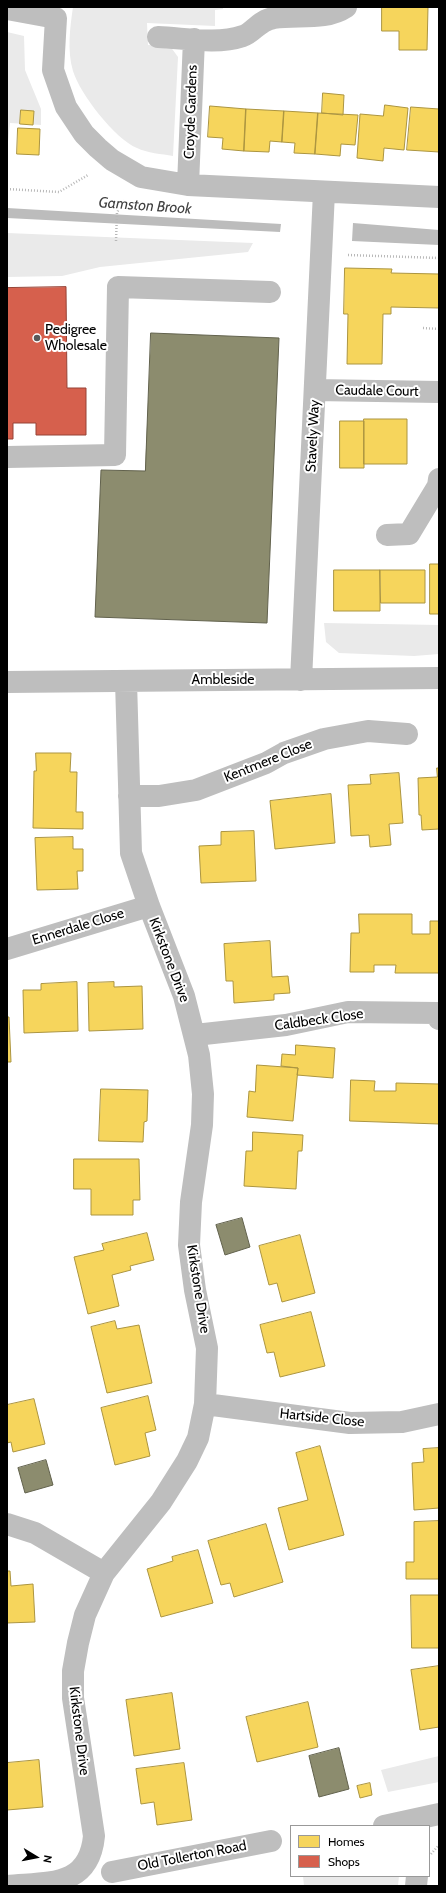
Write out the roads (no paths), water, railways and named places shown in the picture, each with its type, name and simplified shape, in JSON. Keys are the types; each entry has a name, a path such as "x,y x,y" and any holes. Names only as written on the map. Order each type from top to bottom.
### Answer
{"street":[{"path":"158,37 231,40 246,36 257,25 273,18 326,15 346,7"},
{"path":"7,9 56,12 53,70 66,107 84,134 112,160 141,176 188,185 439,197"},
{"name":"Croyde Gardens","path":"188,185 194,39"},
{"name":"Stavely Way","path":"301,680 324,192"},
{"path":"7,457 115,455 118,287 270,292"},
{"name":"Caudale Court","path":"315,390 439,392"},
{"path":"387,534 409,534 438,486 439,479"},
{"name":"Ambleside","path":"7,682 439,678"},
{"name":"Kirkstone Drive","path":"85,1866 93,1849 94,1836 73,1698 72,1671 85,1615 104,1573 161,1502 187,1461 198,1438 205,1404 208,1348 195,1290 189,1245 191,1202 202,1125 203,1094 195,1035 184,996 149,906 131,854 126,681"},
{"name":"Kentmere Close","path":"129,796 159,796 196,790 266,763 284,753 324,739 368,731 407,734"},
{"name":"Ennerdale Close","path":"7,948 149,906"},
{"name":"Caldbeck Close","path":"195,1035 286,1025 348,1012 437,1012 439,1019"},
{"name":"Hartside Close","path":"205,1404 350,1424 402,1422 439,1414"},
{"path":"7,1524 35,1533 104,1573"},
{"path":"390,1825 426,1819"},
{"name":"Old Tollerton Road","path":"118,1879 271,1841"},
{"path":"7,1886 62,1880 85,1866 118,1879"}],"place":[{"name":"Pedigree Wholesale","path":"37,338"}],"water label":[{"name":"Gamston Brook","path":"145,206"}]}
